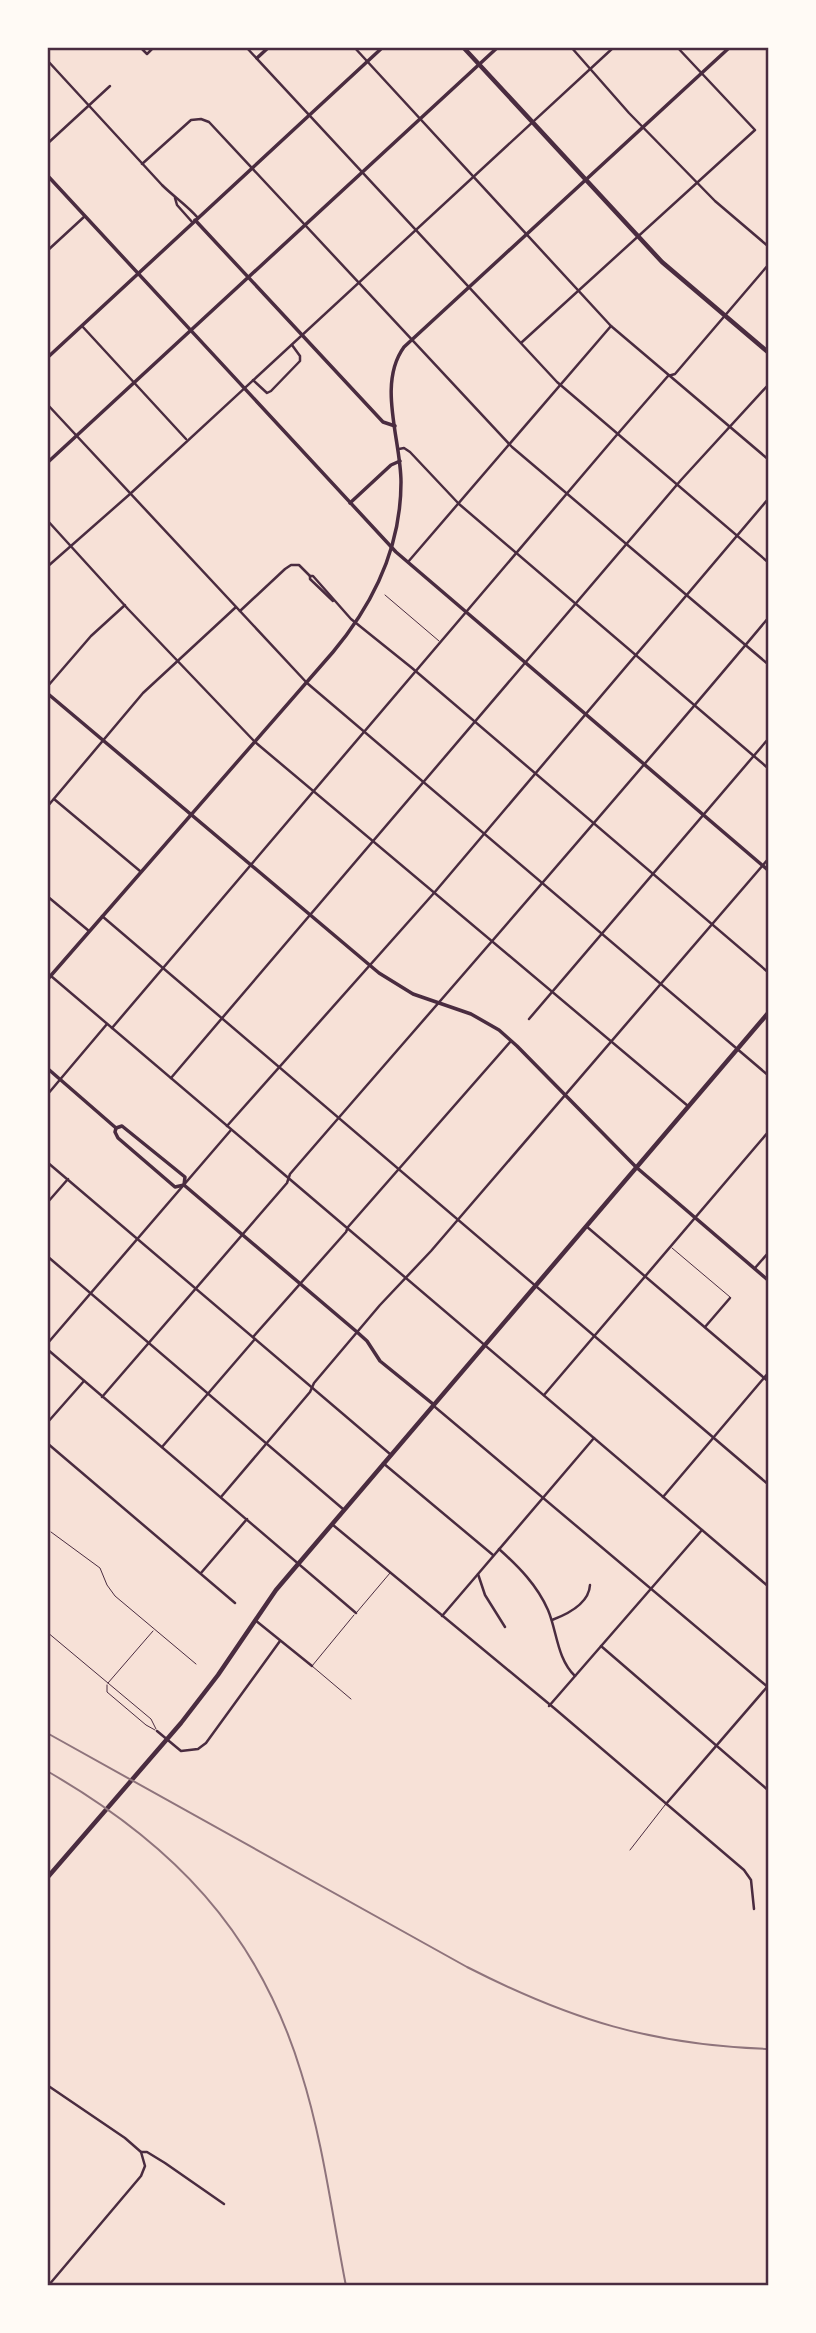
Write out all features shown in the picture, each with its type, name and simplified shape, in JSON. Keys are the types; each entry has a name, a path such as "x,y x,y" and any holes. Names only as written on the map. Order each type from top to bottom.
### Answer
{"main road":[{"path":"257,58 269,47"},
{"path":"47,358 383,47"},
{"path":"463,47 662,262 769,353"},
{"path":"47,463 498,47"},
{"path":"49,978 307,682 356,623 376,588 392,548 400,504 400,461 391,386 392,371 398,355 584,179 730,47"},
{"path":"47,175 407,563 769,871"},
{"path":"196,220 383,422 396,426"},
{"path":"350,503 391,465 400,461"},
{"path":"47,693 370,965 405,990 479,1018 511,1041 636,1167 769,1281"},
{"path":"47,1878 181,1723 255,1620 331,1524 769,1012"},
{"path":"47,1068 116,1128"},
{"path":"116,1128 122,1126 185,1177 184,1185"},
{"path":"116,1128 118,1138 175,1187 184,1185"},
{"path":"184,1185 357,1332 367,1341 380,1362 432,1404"}],"street":[{"path":"140,47 147,54 154,47"},
{"path":"246,47 560,385 769,563"},
{"path":"354,47 611,326 769,460"},
{"path":"571,47 629,113 697,183 769,247"},
{"path":"47,567 130,494 614,47"},
{"path":"522,342 755,130 677,47"},
{"path":"47,60 142,164 175,198 184,203 196,220"},
{"path":"47,144 110,86"},
{"path":"142,164 189,121 201,119 212,125 509,445 769,665"},
{"path":"175,198 177,205 196,220"},
{"path":"47,251 85,216"},
{"path":"112,1028 566,494 769,264"},
{"path":"82,326 187,440"},
{"path":"407,563 611,326"},
{"path":"253,380 267,393 271,391 300,362 300,356 292,345"},
{"path":"171,1078 677,484 769,384"},
{"path":"47,404 307,682 769,1076"},
{"path":"399,449 410,452 459,504 769,769"},
{"path":"227,1126 434,893 769,498"},
{"path":"47,520 255,742 688,1106"},
{"path":"240,611 291,565 299,565 330,600 356,623 769,973"},
{"path":"47,687 92,636 125,605"},
{"path":"47,807 143,693 236,607"},
{"path":"102,1396 287,1182 288,1177 338,1117 440,1003 769,617"},
{"path":"529,1019 769,738"},
{"path":"54,799 140,871"},
{"path":"221,1497 312,1388 314,1382 458,1220 769,858"},
{"path":"47,896 89,931"},
{"path":"102,916 769,1485"},
{"path":"49,978 348,1227 769,1587"},
{"path":"47,1095 107,1024"},
{"path":"162,1447 398,1168 511,1041"},
{"path":"47,1344 231,1130"},
{"path":"543,1395 769,1131"},
{"path":"47,1162 390,1454"},
{"path":"47,1203 68,1179"},
{"path":"586,1226 769,1382"},
{"path":"755,1268 769,1252"},
{"path":"47,1256 344,1509"},
{"path":"705,1328 730,1298"},
{"path":"47,1349 356,1613"},
{"path":"663,1497 769,1372"},
{"path":"47,1423 84,1381"},
{"path":"432,1404 768,1688 666,1804"},
{"path":"442,1616 594,1438"},
{"path":"47,1443 235,1603"},
{"path":"383,1463 493,1556"},
{"path":"200,1573 247,1520"},
{"path":"331,1524 749,1876 754,1909"},
{"path":"550,1706 702,1530"},
{"path":"499,1549 532,1583 552,1620 563,1660 575,1676"},
{"path":"478,1574 485,1595 505,1627"},
{"path":"552,1620 584,1600 590,1592 590,1585"},
{"path":"255,1620 312,1666"},
{"path":"157,1731 181,1751 198,1749 206,1743 280,1641"},
{"path":"601,1646 769,1791"},
{"path":"47,2085 125,2137 141,2152 145,2166 141,2176 48,2286"},
{"path":"141,2152 147,2152 165,2163 224,2204"}],"lane":[{"path":"385,595 441,642"},
{"path":"48,795 54,799"},
{"path":"670,1247 730,1298"},
{"path":"51,1532 100,1568 112,1592 196,1664"},
{"path":"351,1699 312,1666 390,1573"},
{"path":"155,1629 108,1683 107,1692 157,1731"},
{"path":"47,1632 151,1719 157,1731"},
{"path":"630,1850 666,1804"}],"railway":[{"path":"47,1733 505,1986 577,2015 649,2035 727,2047 769,2049"},
{"path":"47,1771 92,1799 171,1861 205,1896 235,1934 261,1976 283,2022 309,2098 346,2286"}]}
